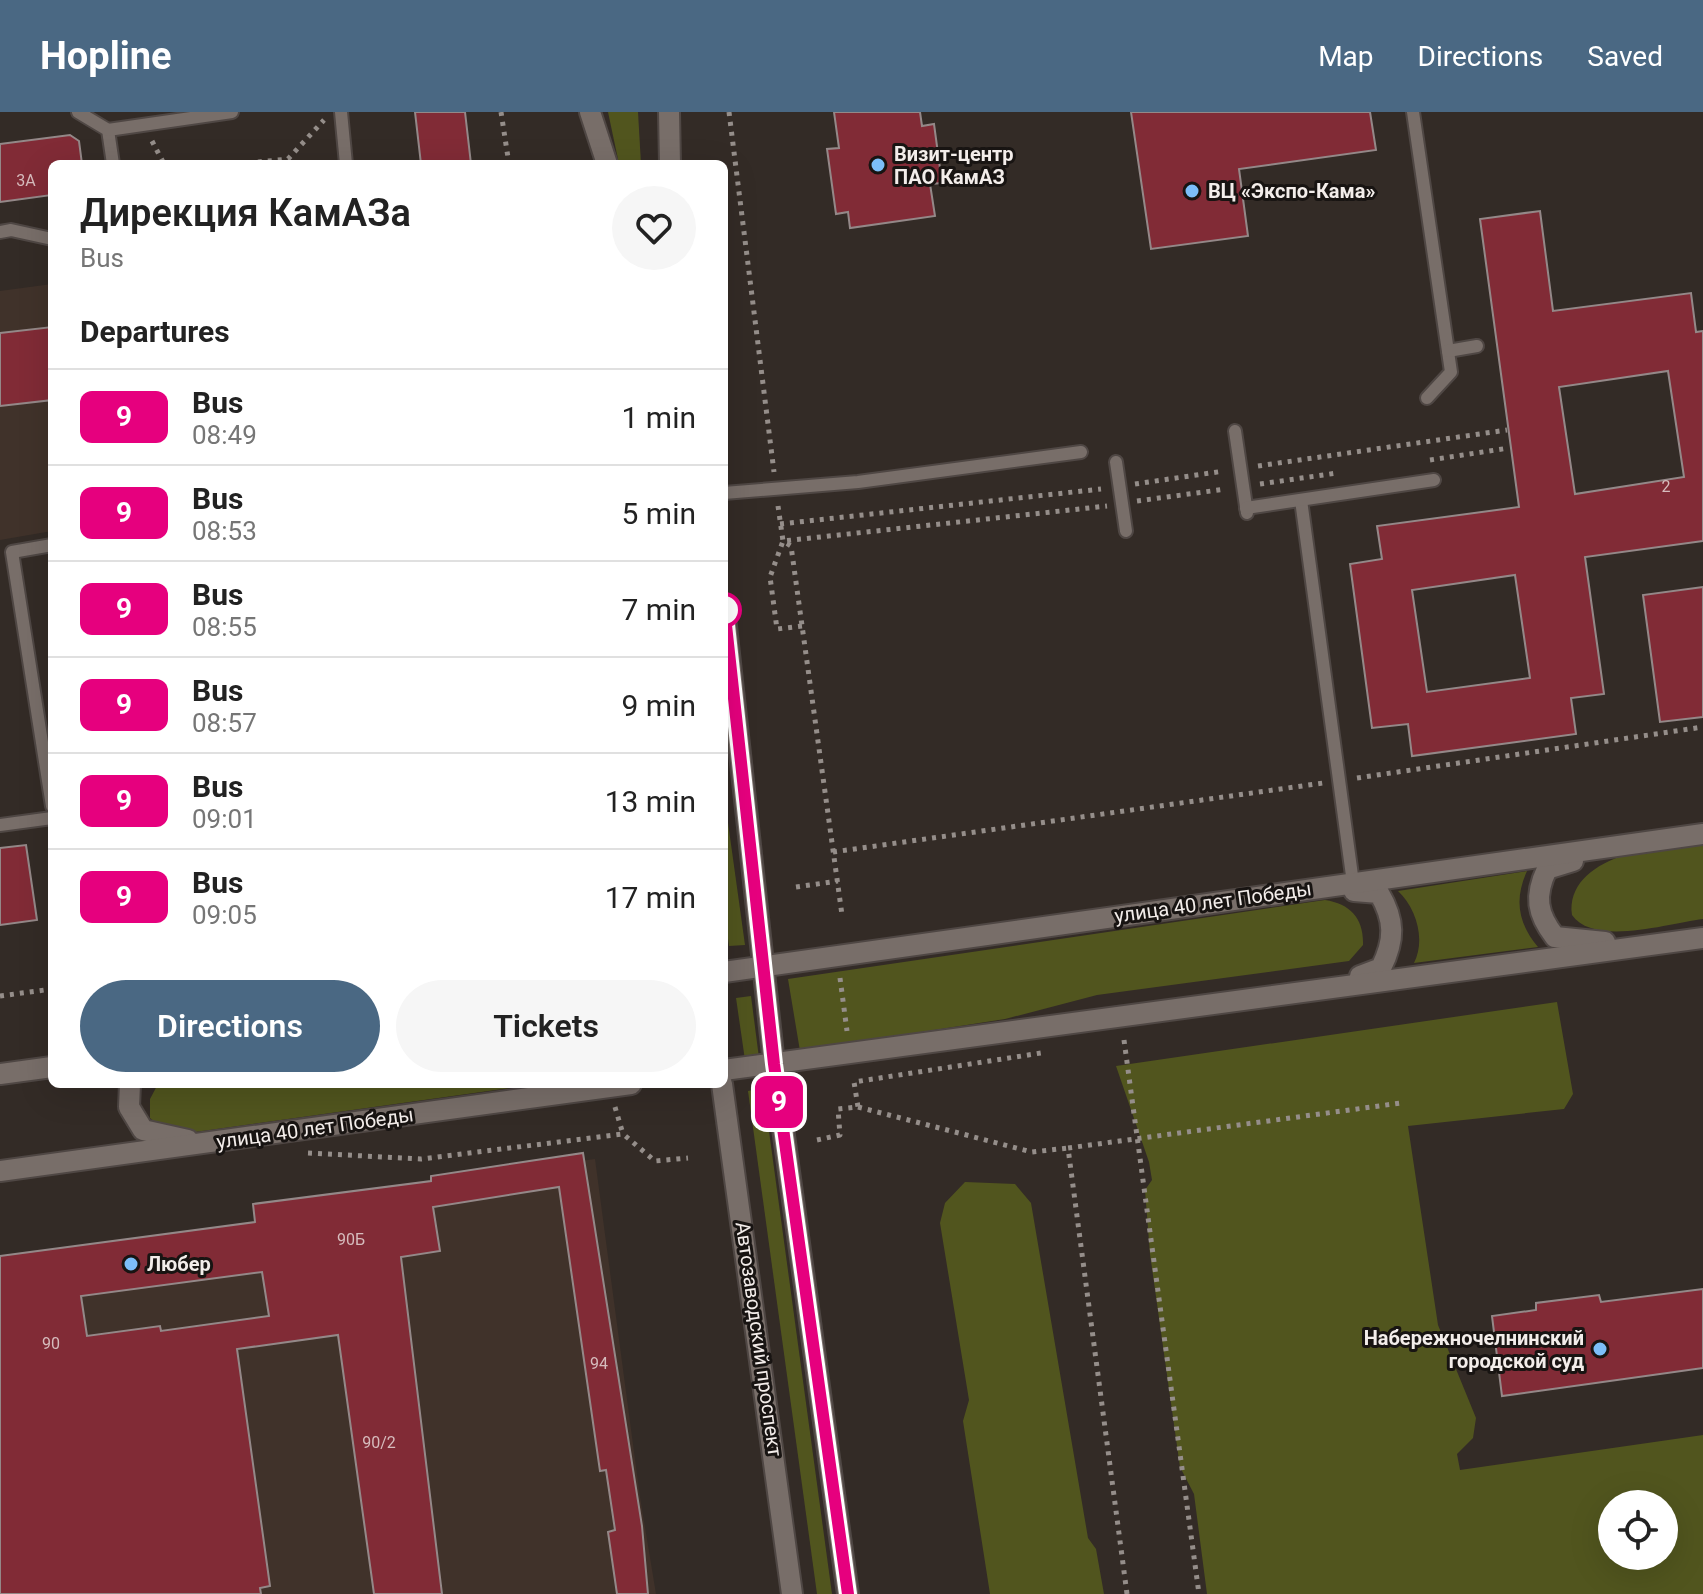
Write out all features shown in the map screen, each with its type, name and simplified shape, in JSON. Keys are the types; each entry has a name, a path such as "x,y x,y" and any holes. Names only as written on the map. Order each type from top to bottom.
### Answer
{"street":[{"path":"590,112 606,160"},
{"path":"669,112 670,160"},
{"path":"728,644 774,1064 848,1594"},
{"name":"улица 40 лет Победы","path":"728,971 1703,834"},
{"path":"1626,844 1547,869 1539,885 1538,905 1544,922 1555,937 1641,945"},
{"path":"1319,887 1379,893 1388,909 1393,929 1390,949 1381,968 1334,987"},
{"path":"728,1070 1703,938"},
{"path":"0,1074 48,1068"},
{"path":"130,1088 129,1107 143,1130 203,1143"},
{"name":"улица 40 лет Победы","path":"0,1171 602,1088"},
{"name":"Автозаводский проспект","path":"723,1088 792,1594"}],"lane":[{"path":"78,112 108,130 232,112"},
{"path":"341,112 346,160"},
{"path":"1413,112 1451,372 1427,398"},
{"path":"108,130 112,160"},
{"path":"0,232 11,230 48,238"},
{"path":"1448,351 1477,346"},
{"path":"1235,431 1247,510 1434,480"},
{"path":"728,492 775,486 858,482 1081,452"},
{"path":"1116,462 1126,531"},
{"path":"1301,500 1353,883"},
{"path":"48,546 12,552 48,781"},
{"path":"0,825 48,819"}],"path":[{"path":"291,160 331,112"},
{"path":"501,112 508,160"},
{"path":"729,112 783,541 770,577 777,629 802,626"},
{"path":"146,125 162,160"},
{"path":"780,524 1120,486 1507,430"},
{"path":"1415,462 1509,448"},
{"path":"783,541 1122,503 1353,471"},
{"path":"783,541 791,546 842,915"},
{"path":"833,852 1703,727"},
{"path":"796,887 839,881"},
{"path":"839,965 847,1032"},
{"path":"0,996 48,990"},
{"path":"1124,1040 1199,1594"},
{"path":"854,1082 858,1107"},
{"path":"614,1102 623,1134 655,1161 688,1158"},
{"path":"817,1140 840,1135 838,1109 858,1107 1032,1152 1401,1103"},
{"path":"307,1153 421,1159 623,1134"},
{"path":"1068,1148 1127,1594"}],"shaded area":[{"path":"48,285 48,532 0,540 0,291"},
{"path":"595,1159 656,1594 0,1594 0,1256 255,1222 253,1204"}],"green space":[{"path":"608,112 638,112 641,160 618,160"},
{"path":"728,823 745,945 729,946 728,939"},
{"path":"1703,839 1703,919 1614,931 1583,925 1572,915 1574,895 1584,879 1599,866 1641,850"},
{"path":"1527,871 1520,892 1520,911 1526,929 1538,947 1414,963 1419,944 1417,924 1410,906 1398,891"},
{"path":"1325,900 1349,909 1358,920 1363,945 1349,961 1097,995 1005,1019 800,1051 788,979"},
{"path":"751,996 759,1058 745,1060 736,998"},
{"path":"1557,1002 1573,1094 1564,1109 1408,1126 1438,1325 1476,1418 1473,1438 1457,1454 1460,1470 1703,1435 1703,1594 1207,1594 1194,1494 1180,1467 1150,1254 1145,1190 1152,1180 1149,1162 1116,1066"},
{"path":"156,1088 509,1088 188,1133 161,1128 150,1118 150,1099"},
{"path":"763,1088 832,1594 817,1594 748,1091"},
{"path":"965,1182 1015,1184 1031,1203 1088,1538 1096,1549 1104,1594 990,1594 963,1421 969,1400 940,1223 945,1203"}],"building":[{"path":"415,112 465,112 471,160 421,160"},
{"name":"Визит-центр ПАО КамАЗ","path":"834,112 920,112 922,126 934,124 942,183 930,184 935,216 850,228 848,212 836,214 827,149 839,148"},
{"name":"ВЦ «Экспо-Кама»","path":"1131,112 1370,112 1376,150 1239,169 1248,236 1151,249"},
{"path":"70,135 79,141 81,160 48,160 48,196 0,202 0,144"},
{"path":"1540,211 1553,311 1691,293 1696,332 1703,331 1703,541 1585,557 1604,694 1571,698 1576,734 1412,756 1408,724 1372,728 1350,564 1382,559 1377,526 1519,507 1480,219","holes":["1668,371 1684,477 1575,494 1559,387","1515,575 1530,678 1427,692 1412,590"]},
{"path":"48,327 48,400 0,406 0,333"},
{"path":"1703,587 1703,717 1660,722 1643,595"},
{"path":"26,845 37,920 0,925 0,848"},
{"path":"583,1153 642,1526 648,1594 617,1594 608,1532 615,1530 606,1470 600,1471 559,1187 433,1207 440,1251 401,1257 442,1594 374,1594 338,1335 237,1349 270,1586 260,1588 261,1594 0,1594 0,1256 255,1222 253,1204 431,1181 431,1176","holes":["262,1272 269,1316 161,1331 160,1326 87,1336 81,1296"]},
{"name":"Набережночелнинский городской суд","path":"1703,1289 1703,1368 1502,1396 1492,1316 1536,1310 1536,1303 1599,1295 1601,1302"}],"bus line":[{"name":"9","path":"728,640 774,1064 848,1594"}],"place":[{"name":"Визит-центр ПАО КамАЗ","path":"878,165"},
{"name":"ВЦ «Экспо-Кама»","path":"1192,191"},
{"name":"Любер","path":"131,1264"},
{"name":"Набережночелнинский городской суд","path":"1600,1349"}]}
